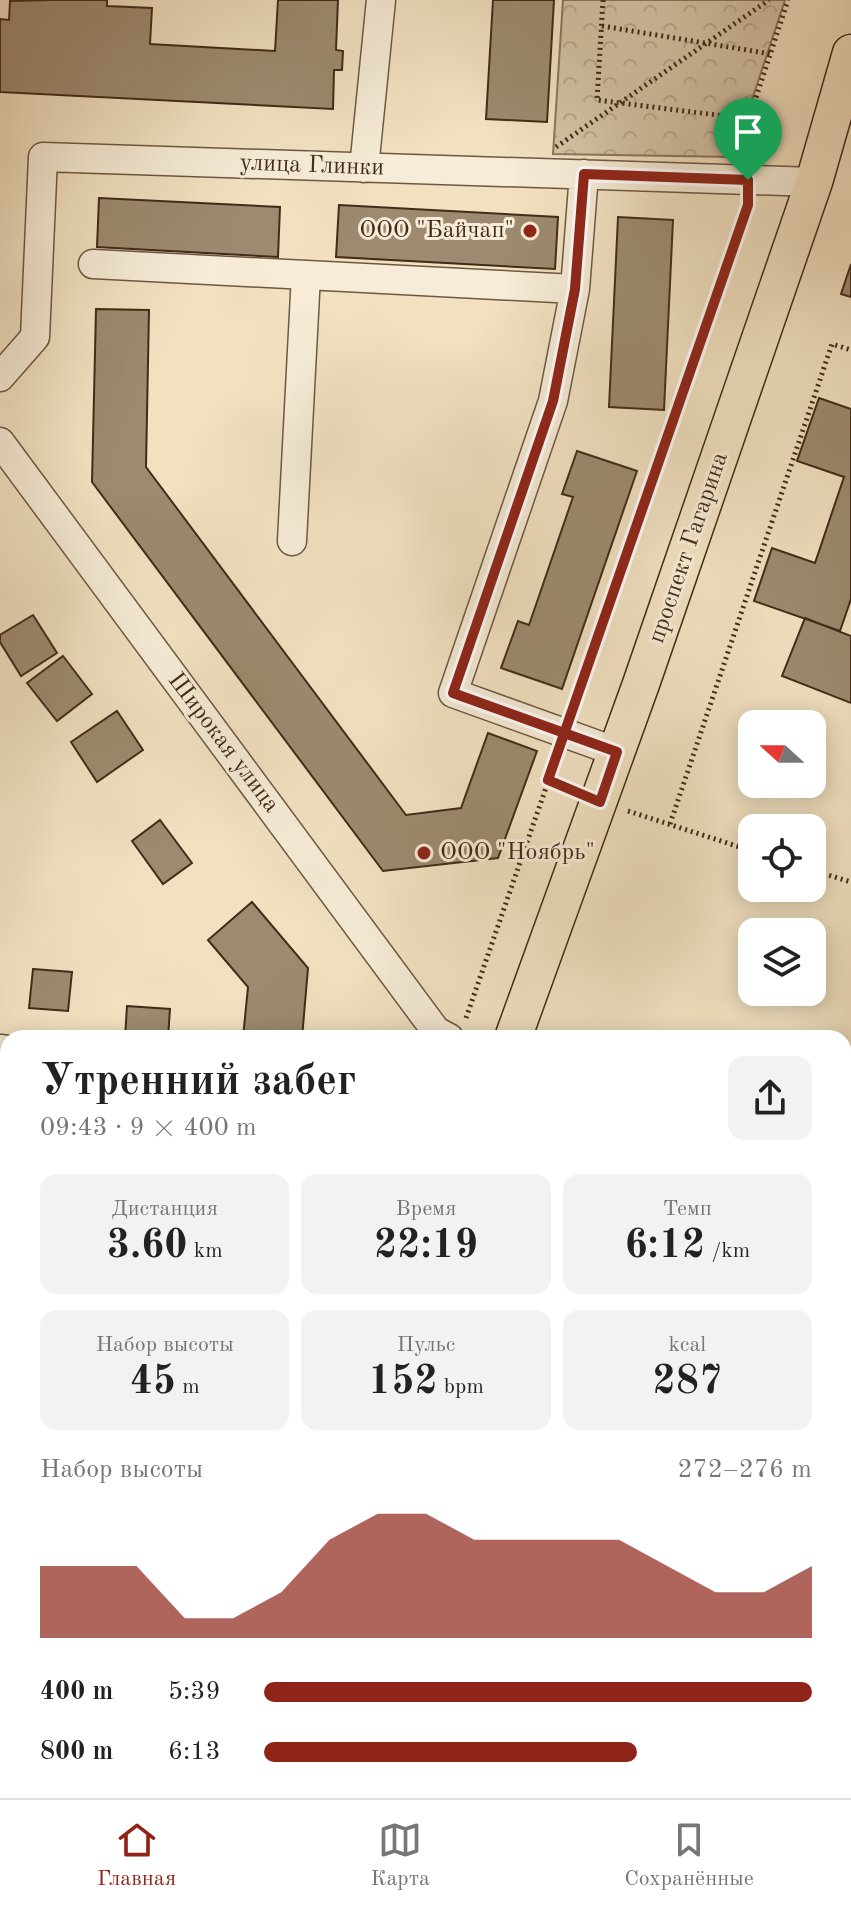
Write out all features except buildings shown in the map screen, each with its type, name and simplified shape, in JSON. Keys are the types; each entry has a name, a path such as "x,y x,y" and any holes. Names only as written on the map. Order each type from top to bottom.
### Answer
{"main road":[{"name":"проспект Гагарина","path":"516,1030 600,802 814,182 851,53"}],"street":[{"path":"364,168 381,0"},
{"name":"улица Глинки","path":"0,377 35,337 43,157 814,182"},
{"path":"584,174 575,289 553,401 453,693 617,752"},
{"path":"93,264 575,289"},
{"path":"292,541 306,275"},
{"name":"Широкая улица","path":"0,442 435,1030"}],"path":[{"path":"603,0 597,100 749,119"},
{"path":"553,149 769,0"},
{"path":"456,1030 565,733 748,205 749,119 788,0"},
{"path":"602,26 771,54"},
{"path":"670,824 832,344 851,350"},
{"path":"548,780 600,802 738,846"},
{"path":"826,874 851,882"}],"green space":[{"path":"563,0 785,0 733,157 553,154"}],"place":[{"name":"ООО \"Байчап\"","path":"530,231"},
{"name":"ООО \"Ноябрь\"","path":"424,853"}],"route":[{"path":"748,180 584,174 575,289 553,401 453,693 565,733 617,752 600,802 548,780 565,733 666,438 748,205 748,180"}]}
